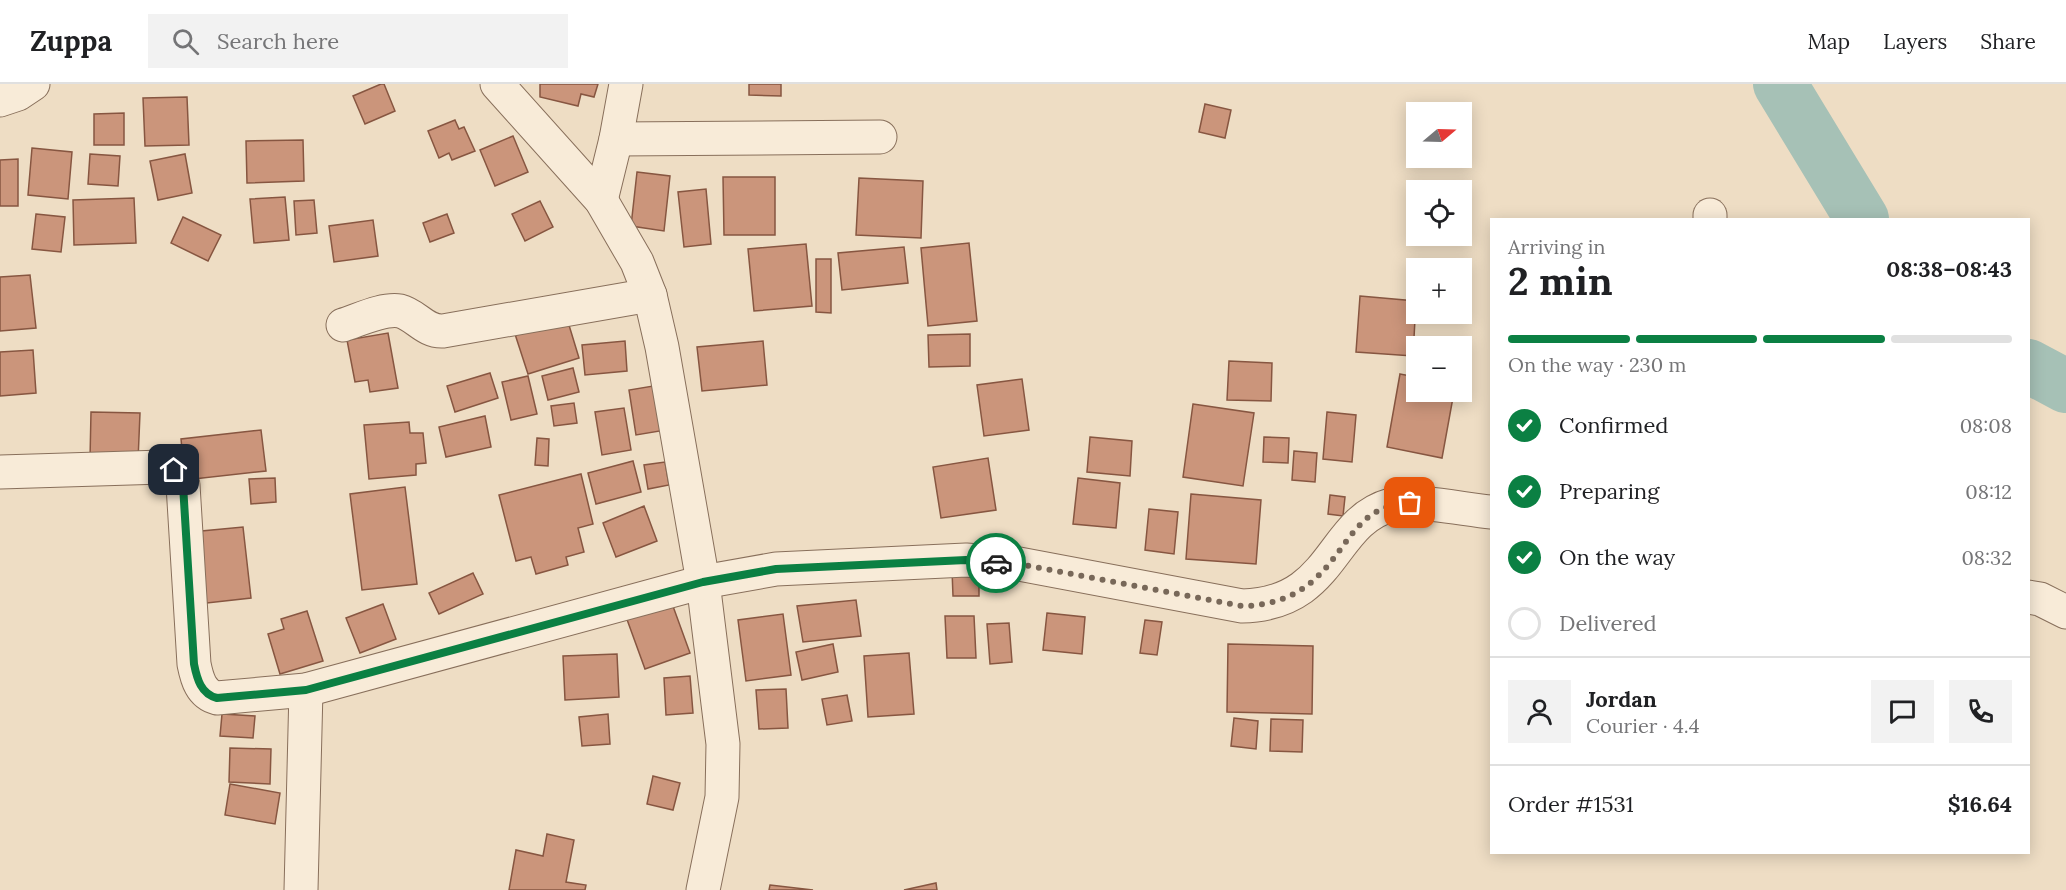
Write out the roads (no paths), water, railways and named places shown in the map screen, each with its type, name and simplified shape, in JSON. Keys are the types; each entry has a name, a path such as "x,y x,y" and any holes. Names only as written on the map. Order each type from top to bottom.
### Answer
{"street":[{"path":"0,100 18,94 33,84"},
{"path":"497,84 601,200 637,262 650,295 662,347 703,582 724,769 722,798 703,890"},
{"path":"601,200 616,139 626,84"},
{"path":"616,139 880,137"},
{"path":"343,325 395,310 408,314 430,329 443,331 650,295"},
{"path":"0,472 163,466 174,470 183,485 194,664 199,683 210,696 217,698 306,690 703,582 776,569 966,560 1019,564 1242,606 1259,606 1299,591 1317,577 1357,526 1379,509 1394,504 1410,503 1490,512"},
{"path":"2030,597 2040,599 2066,612"},
{"path":"301,890 306,690"}],"waterway":[{"path":"1780,84 1861,218"},
{"path":"2030,367 2066,386"}]}
